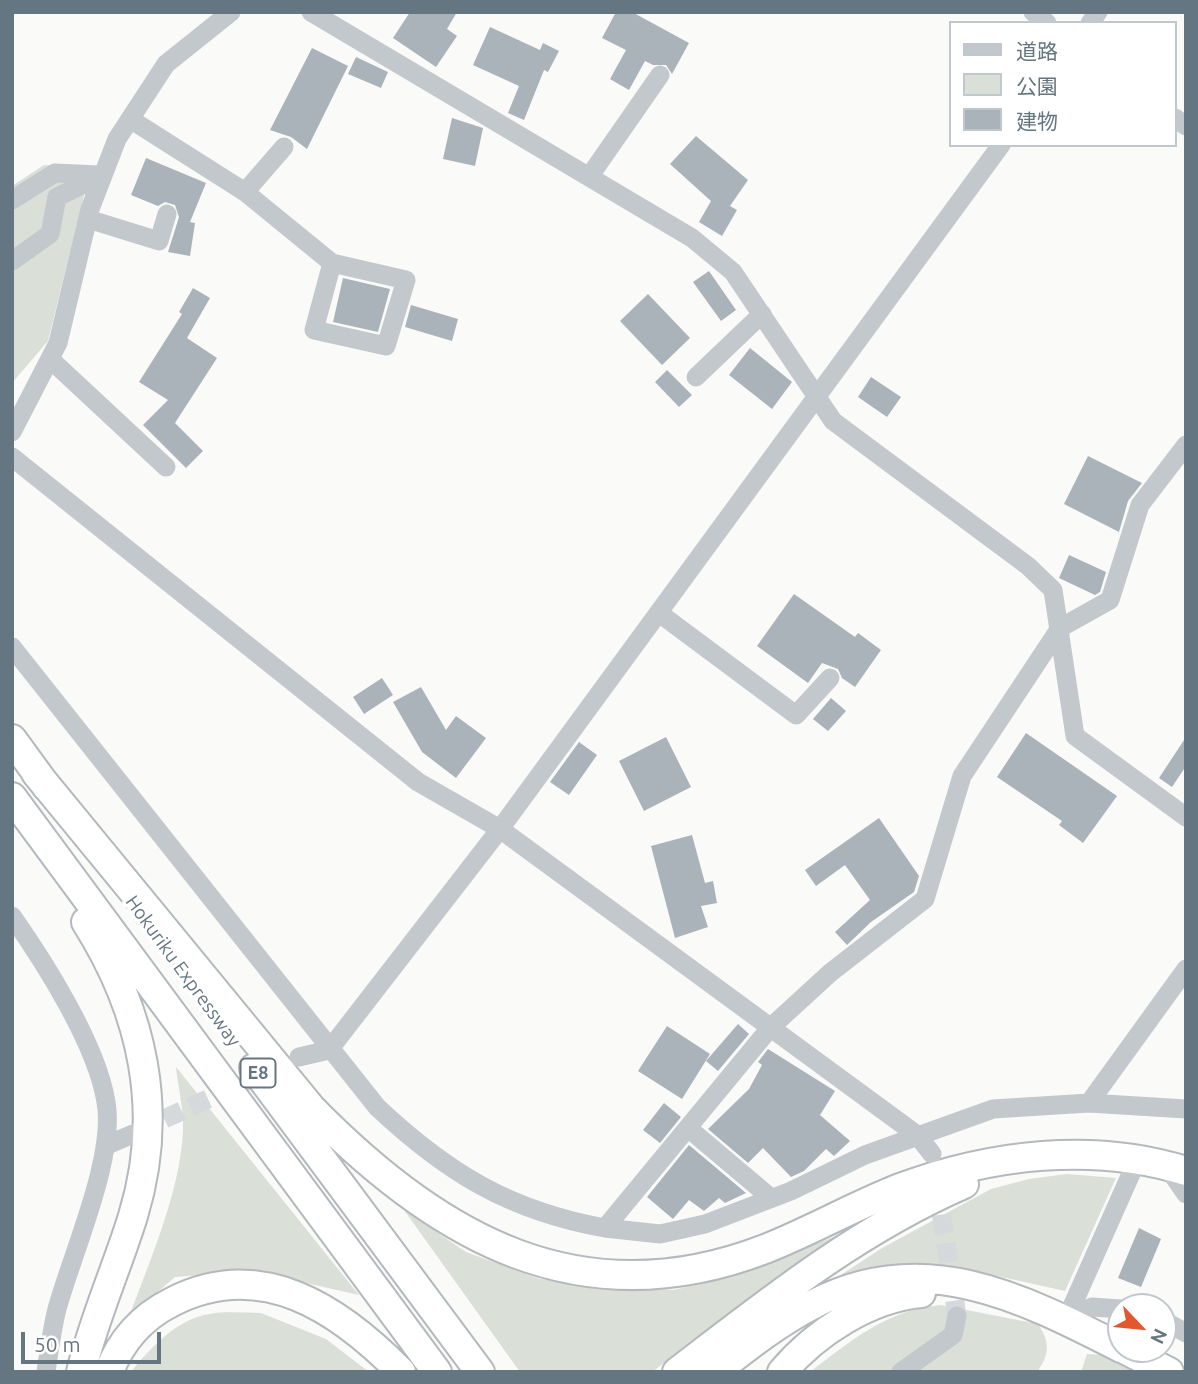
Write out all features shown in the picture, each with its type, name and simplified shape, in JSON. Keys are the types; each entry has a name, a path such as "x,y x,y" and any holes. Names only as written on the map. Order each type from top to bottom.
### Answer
{"highway":[{"name":"Hokuriku Expressway","path":"12,739 480,1372"},
{"path":"37,773 311,1108 345,1143 406,1194 466,1233 498,1248 564,1268 597,1273 631,1275 699,1267 764,1249 902,1188 970,1169 1081,1153 1138,1158 1176,1168"},
{"name":"Hokuriku Expressway","path":"12,797 437,1372"},
{"path":"12,815 88,926 110,964 141,1043 147,1075 150,1108 144,1176 80,1372"},
{"path":"677,1372 788,1288 881,1226 961,1185 1049,1156"},
{"path":"715,1372 806,1308 870,1284 900,1279 954,1280 1038,1307 1107,1340"},
{"path":"109,1372 126,1338 142,1321 186,1295 229,1284 279,1289 308,1300 356,1330 401,1372"},
{"path":"782,1372 810,1344 833,1327 859,1312 912,1294 982,1293 1038,1307"},
{"path":"1151,1363 1168,1372"}],"street":[{"path":"12,432 58,343 88,219 117,139 166,64 231,12"},
{"path":"311,12 692,238 733,272 833,421 1028,566 1053,590 1075,736 1186,817"},
{"path":"589,177 660,75"},
{"path":"130,119 245,192 332,263 406,280 386,346 314,330 332,263"},
{"path":"245,192 284,147"},
{"path":"299,1057 330,1050 500,829 1000,147"},
{"path":"12,200 55,173 103,175"},
{"path":"12,261 50,234 57,197 103,175"},
{"path":"88,219 159,241 167,214"},
{"path":"696,377 762,314"},
{"path":"50,359 166,467"},
{"path":"605,1228 770,1028 830,973 925,899 962,776 1060,628 1110,600 1140,505 1186,445"},
{"path":"12,457 418,782 500,829 918,1135 932,1154"},
{"path":"659,613 796,715 830,678"},
{"path":"12,648 377,1107 413,1141 447,1165 500,1197 557,1220 660,1234 705,1224 918,1135 993,1109 1089,1103 1186,1109"},
{"path":"12,916 78,1025 107,1102 105,1146 84,1229 57,1309 46,1372"},
{"path":"1089,1103 1186,969"},
{"path":"688,1128 771,1198"},
{"path":"105,1146 133,1133"},
{"path":"1066,1320 1138,1158"},
{"path":"1176,1168 1186,1194"},
{"path":"1066,1320 1092,1307 1107,1308"},
{"path":"901,1372 953,1335 957,1316"}],"green space":[{"path":"44,165 91,167 48,341 12,383 12,186"},
{"path":"176,1067 359,1295 252,1271 175,1277 129,1317 163,1226 181,1154 183,1123"},
{"path":"1067,1174 1116,1178 1065,1291 979,1272 884,1265 827,1284 882,1248 991,1189 1029,1179"},
{"path":"404,1210 466,1252 540,1279 673,1290 719,1280 855,1229 717,1323 652,1372 520,1372"},
{"path":"941,1305 1038,1324 1047,1348 1041,1366 1037,1372 810,1372 871,1328 904,1313"},
{"path":"216,1313 261,1313 326,1339 369,1372 131,1372 156,1344 187,1321"},
{"path":"1087,1354 1104,1355 1107,1357 1107,1363 1119,1363 1135,1372 1081,1372"}],"building":[{"path":"410,12 457,12 447,29 457,36 436,67 393,38"},
{"path":"616,12 632,12 689,43 672,74 666,65 653,65 645,61 629,90 610,79 626,50 602,38"},
{"path":"490,27 540,50 543,43 559,51 548,72 544,70 524,120 508,113 519,86 473,65"},
{"path":"312,48 348,66 307,149 291,137 270,130"},
{"path":"356,57 388,72 381,88 348,74"},
{"path":"452,118 483,128 475,166 443,159"},
{"path":"696,136 748,180 730,206 737,210 722,236 699,222 711,201 670,164"},
{"path":"146,158 206,183 190,222 195,223 190,256 168,252 179,217 175,205 165,202 158,206 131,195"},
{"path":"709,271 736,310 721,321 693,282"},
{"path":"343,278 390,289 378,332 333,322"},
{"path":"193,288 210,298 187,338 217,358 175,423 203,451 186,468 143,425 168,400 139,382 182,314 179,312"},
{"path":"648,294 690,338 662,365 620,321"},
{"path":"411,305 458,319 452,341 405,327"},
{"path":"750,348 792,382 772,409 729,375"},
{"path":"667,370 692,395 679,407 655,382"},
{"path":"871,377 901,397 887,417 858,397"},
{"path":"1088,456 1142,483 1128,501 1119,532 1064,504"},
{"path":"1069,555 1106,572 1100,592 1095,595 1059,578"},
{"path":"794,594 855,637 858,633 881,650 855,687 842,678 838,669 822,663 808,683 757,646"},
{"path":"382,678 393,695 364,714 353,697"},
{"path":"421,687 446,730 456,716 486,738 456,778 422,752 393,702"},
{"path":"831,698 846,711 828,731 813,719"},
{"path":"1026,733 1117,796 1083,843 1059,825 1062,821 997,777"},
{"path":"666,737 691,787 644,811 619,761"},
{"path":"1186,737 1186,766 1172,787 1159,778"},
{"path":"579,742 597,755 569,795 550,782"},
{"path":"879,818 919,876 914,892 871,922 847,945 835,932 870,900 845,865 816,886 805,870"},
{"path":"692,835 705,883 713,881 717,903 701,906 708,927 675,938 651,846"},
{"path":"738,1024 749,1034 718,1071 706,1061"},
{"path":"667,1026 710,1054 682,1099 638,1071"},
{"path":"768,1049 835,1091 820,1115 850,1141 834,1156 826,1149 804,1171 791,1177 763,1148 748,1163 708,1129 749,1089 762,1065 758,1062"},
{"path":"664,1103 681,1117 660,1143 643,1130"},
{"path":"689,1145 746,1193 725,1203 719,1198 704,1211 689,1200 673,1219 647,1197"},
{"path":"1139,1228 1161,1239 1141,1287 1118,1278"}],"tunnel":[{"path":"138,1131 269,1071"},
{"path":"937,1186 957,1316"}]}
